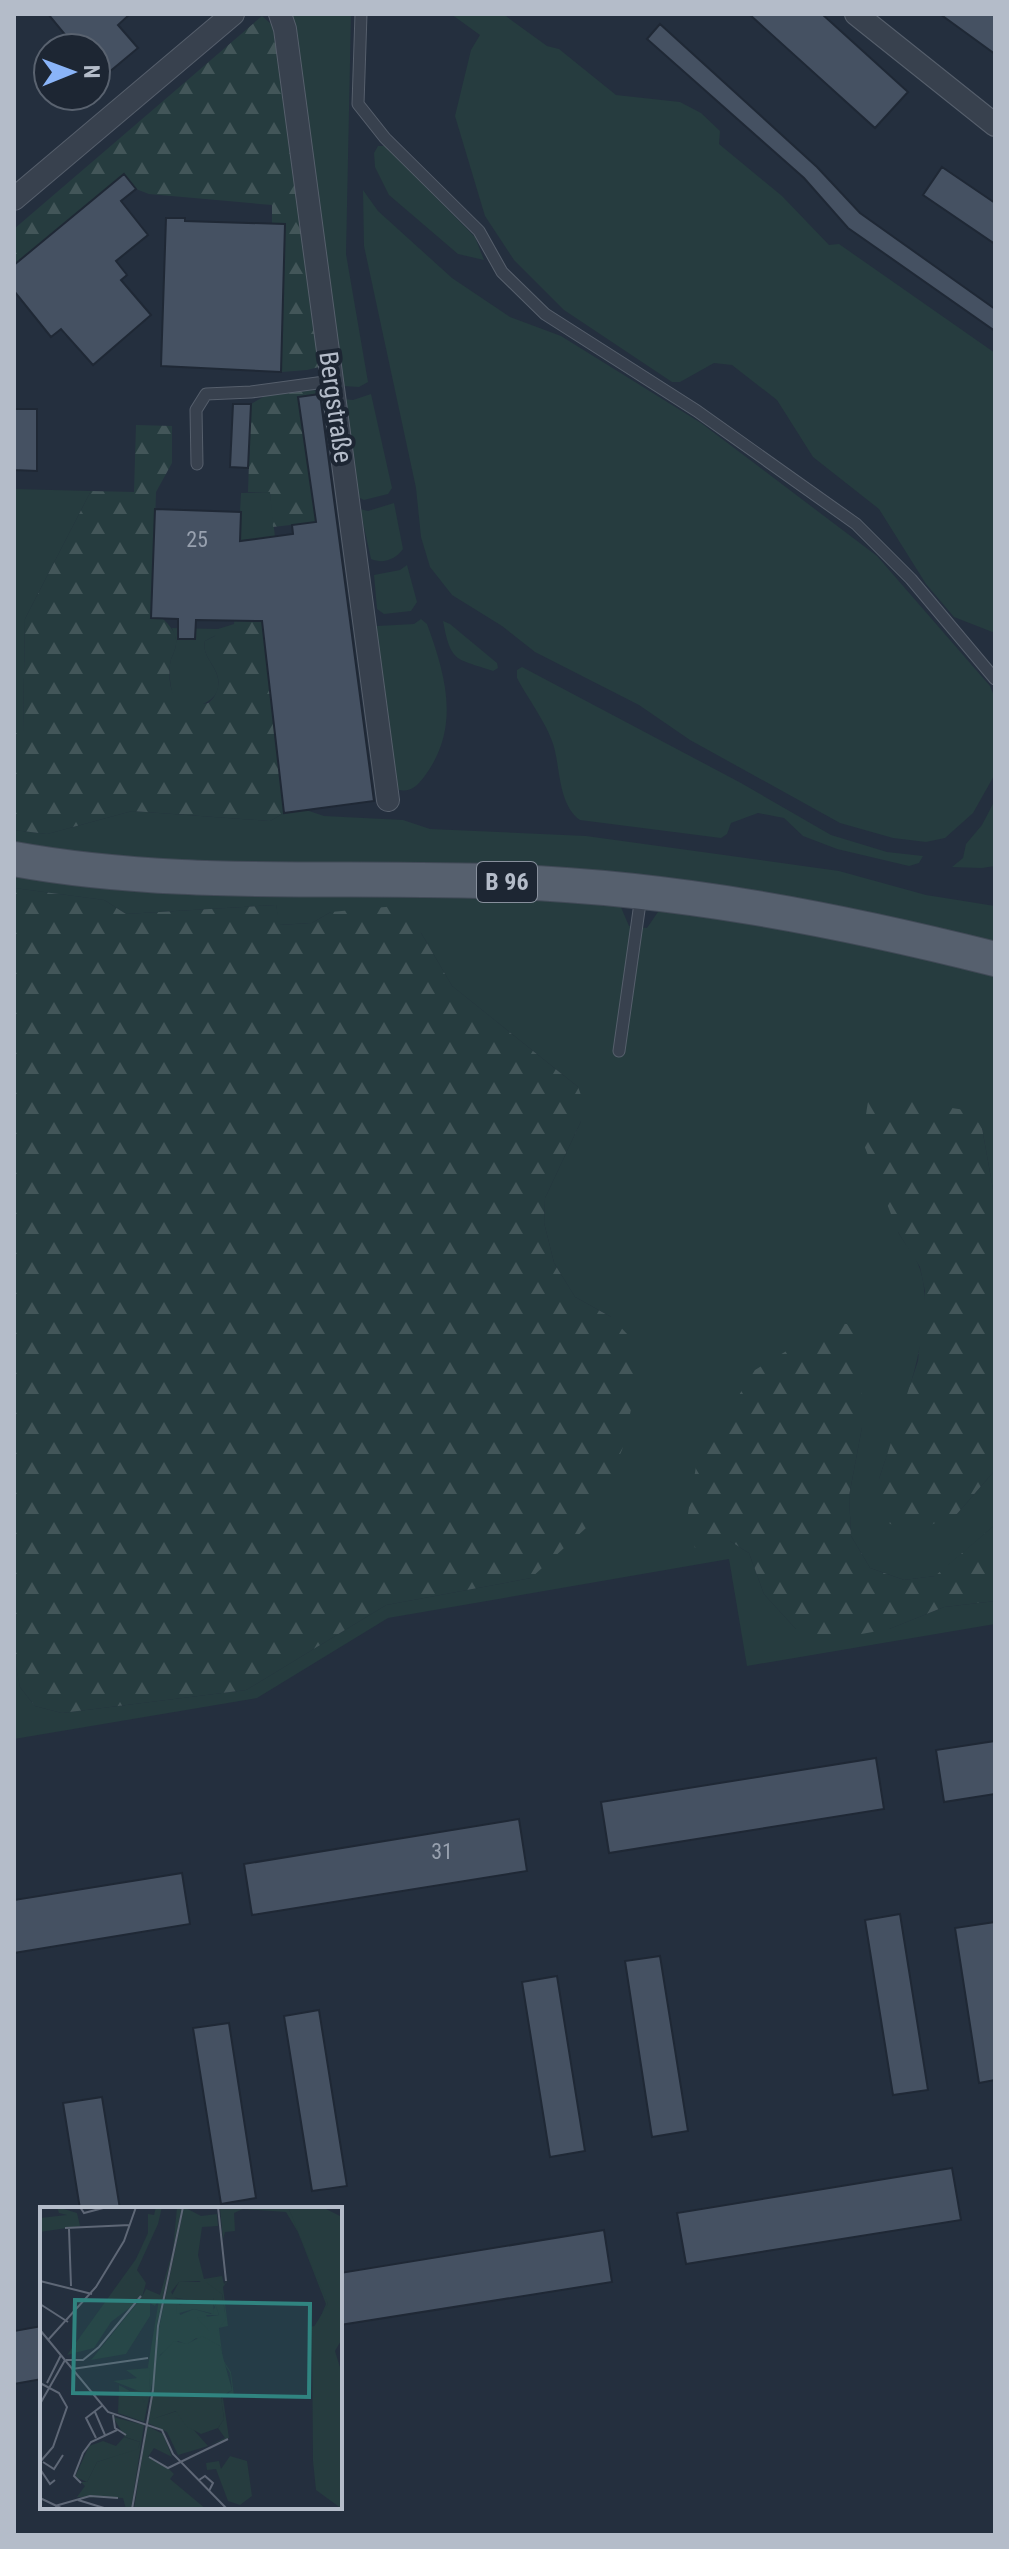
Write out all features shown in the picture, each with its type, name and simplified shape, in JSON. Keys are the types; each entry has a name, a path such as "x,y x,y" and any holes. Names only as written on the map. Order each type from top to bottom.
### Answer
{"main road":[{"name":"B 96","path":"14,859 51,866 165,877 511,882 642,891 825,920 995,959"}],"street":[{"path":"14,199 233,14"},
{"name":"Bergstraße","path":"280,14 285,29 388,800"},
{"path":"856,14 995,125"}],"lane":[{"path":"361,14 358,104 385,138 479,231 502,272 545,314 697,411 856,524 911,579 995,679"},
{"path":"197,464 196,410 206,394 251,392 332,381"},
{"path":"619,1051 642,891"}],"green space":[{"path":"289,14 351,14 346,254 368,382 359,387 343,386"},
{"path":"451,14 503,14 547,46 559,49 616,95 680,102 701,113 720,131 719,144 782,196 829,245 839,244 995,353 995,633 954,617 926,584 879,509 813,457 777,400 732,365 714,363 680,382 672,382 564,310 514,260 485,216 455,116 471,50 480,35"},
{"path":"262,16 280,32 323,366 307,370 281,372 285,224 272,223 272,205 149,194 136,189 124,174 14,265 14,229"},
{"path":"378,146 385,146 475,237 484,260 458,254 389,195 375,167 374,153"},
{"path":"363,190 378,211 452,278 510,317 561,336 701,423 877,556 990,686 995,698 995,774 973,813 945,838 926,842 893,838 840,823 690,740 639,705 535,652 502,626 452,595 430,567 421,537 416,488 364,246"},
{"path":"314,390 320,394 298,397 316,522 273,527 270,492 248,492 251,404 265,396"},
{"path":"371,394 392,488 388,494 364,500 358,497 344,399 353,400"},
{"path":"136,425 172,426 172,463 156,492 152,618 163,619 175,637 170,672 173,693 187,703 207,703 213,698 218,680 206,653 205,641 215,636 219,629 236,625 237,579 256,570 284,813 270,821 132,811 47,834 14,830 14,733 23,733 25,619 91,491 134,492"},
{"path":"14,489 91,491 25,619 23,733 14,733"},
{"path":"270,492 275,537 236,625 205,641 206,653 217,675 216,693 201,705 182,705 175,698 170,684 170,664 176,643 172,628 218,629 234,624 241,493"},
{"path":"394,503 403,549 388,560 371,559 360,509 368,511"},
{"path":"407,565 417,602 411,611 384,614 377,609 374,575 400,570"},
{"path":"421,619 427,624 440,663 446,721 436,758 424,777 413,788 399,790 393,777 378,668 377,626 414,624"},
{"path":"443,621 497,663 498,668 493,671 457,657 449,645"},
{"path":"522,667 741,783 831,835 887,852 923,856 919,863 909,866 837,849 803,836 784,818 758,813 731,823 727,834 721,838 580,820 573,814 565,798 549,733 517,678 517,670"},
{"path":"995,800 995,866 952,867 963,858 966,844 982,825"},
{"path":"306,810 324,816 403,820 430,829 586,836 839,871 926,895 995,906 995,946 945,933 167,862 14,844 14,830 47,834 132,811 270,821 284,813"},
{"path":"14,875 507,897 620,905 629,926 647,928 660,909 741,919 995,975 995,1201 982,1128 898,1232 920,1269 924,1317 905,1403 879,1479 956,1515 995,1470 995,1525 936,1576 904,1580 870,1568 851,1536 849,1496 862,1427 730,1541 749,1553 764,1594 796,1629 889,1629 944,1607 995,1601 995,1624 747,1666 729,1559 388,1618 257,1698 14,1739 14,1656 20,1687 35,1706 62,1713 246,1690 386,1605 531,1578 611,1317 575,1297 554,1263 544,1223 545,1198 581,1121 578,1087 452,986 421,933 331,912 312,923 279,925 276,905 126,914 104,900 14,888"},
{"path":"14,888 104,900 126,914 276,905 280,925 312,923 331,912 396,906 421,933 452,986 578,1087 584,1103 581,1121 545,1198 544,1223 554,1263 575,1297 611,1317 628,1335 636,1356 636,1387 622,1450 586,1528 531,1578 386,1605 246,1690 62,1713 35,1706 20,1687 14,1656"},
{"path":"869,1095 971,1111 982,1128 995,1201 995,1470 956,1515 920,1529 890,1524 877,1509 879,1479 918,1361 925,1291 920,1267 898,1232 862,1140"},
{"path":"833,1323 847,1324 860,1341 862,1427 849,1496 851,1536 870,1568 904,1580 935,1576 995,1525 995,1601 944,1607 889,1629 823,1641 796,1629 764,1594 749,1553 730,1541 695,1548 687,1519 697,1461 755,1370"}],"building":[{"path":"48,14 130,14 118,25 138,48 112,70 112,32 63,32"},
{"path":"749,14 822,14 908,92 875,128"},
{"path":"940,14 995,14 995,54"},
{"path":"660,24 817,167 860,213 995,309 995,331 848,228 804,178 647,39"},
{"path":"942,167 995,203 995,244 923,195"},
{"path":"124,174 136,189 121,201 148,235 116,261 127,275 121,280 151,315 93,365 61,329 51,337 14,291 14,265"},
{"path":"166,218 285,224 281,372 161,366"},
{"path":"320,394 374,801 284,813 262,621 196,620 195,639 178,639 178,619 151,618 155,509 241,512 240,541 293,534 292,525 316,522 298,397"},
{"path":"233,404 251,404 248,468 230,467"},
{"path":"14,409 37,409 37,471 14,470"},
{"path":"995,1741 995,1794 944,1802 936,1750"},
{"path":"876,1758 884,1809 609,1853 601,1802"},
{"path":"519,1819 527,1871 252,1915 244,1864"},
{"path":"182,1873 190,1924 14,1953 14,1900"},
{"path":"900,1914 928,2090 893,2095 865,1920"},
{"path":"995,1922 995,2080 979,2083 955,1928"},
{"path":"660,1956 688,2131 652,2137 625,1961"},
{"path":"557,1976 585,2151 550,2157 522,1982"},
{"path":"319,2010 347,2186 312,2191 284,2016"},
{"path":"229,2023 256,2198 221,2204 193,2028"},
{"path":"102,2097 120,2207 80,2207 63,2103"},
{"path":"952,2168 961,2220 686,2264 677,2213"},
{"path":"604,2230 612,2282 342,2325 342,2273"},
{"path":"40,2326 40,2379 14,2384 14,2331"}]}
